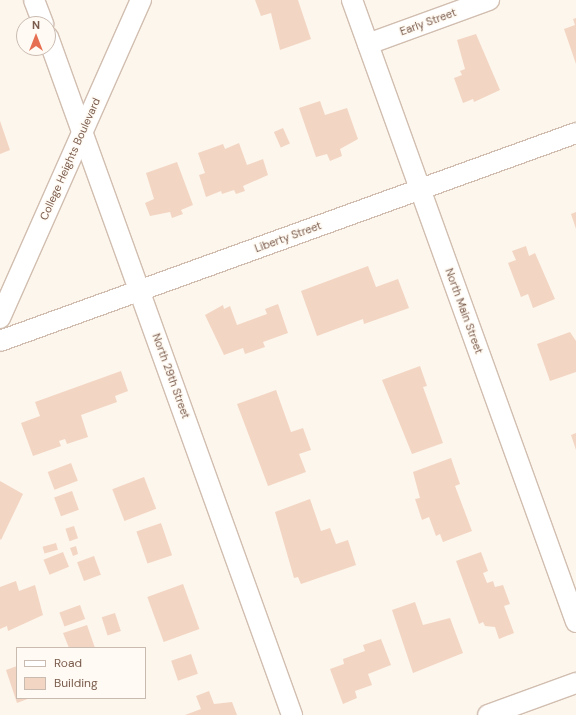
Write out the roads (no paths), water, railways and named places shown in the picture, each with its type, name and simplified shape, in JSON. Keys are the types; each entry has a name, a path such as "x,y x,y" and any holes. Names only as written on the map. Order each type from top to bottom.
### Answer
{"street":[{"path":"34,0 40,16"},
{"name":"College Heights Boulevard","path":"0,318 141,0"},
{"name":"North Main Street","path":"352,0 576,622"},
{"name":"Early Street","path":"368,44 488,0"},
{"name":"North 29th Street","path":"55,56 292,715"},
{"name":"Liberty Street","path":"0,341 576,133"},
{"path":"488,715 576,683"}]}
